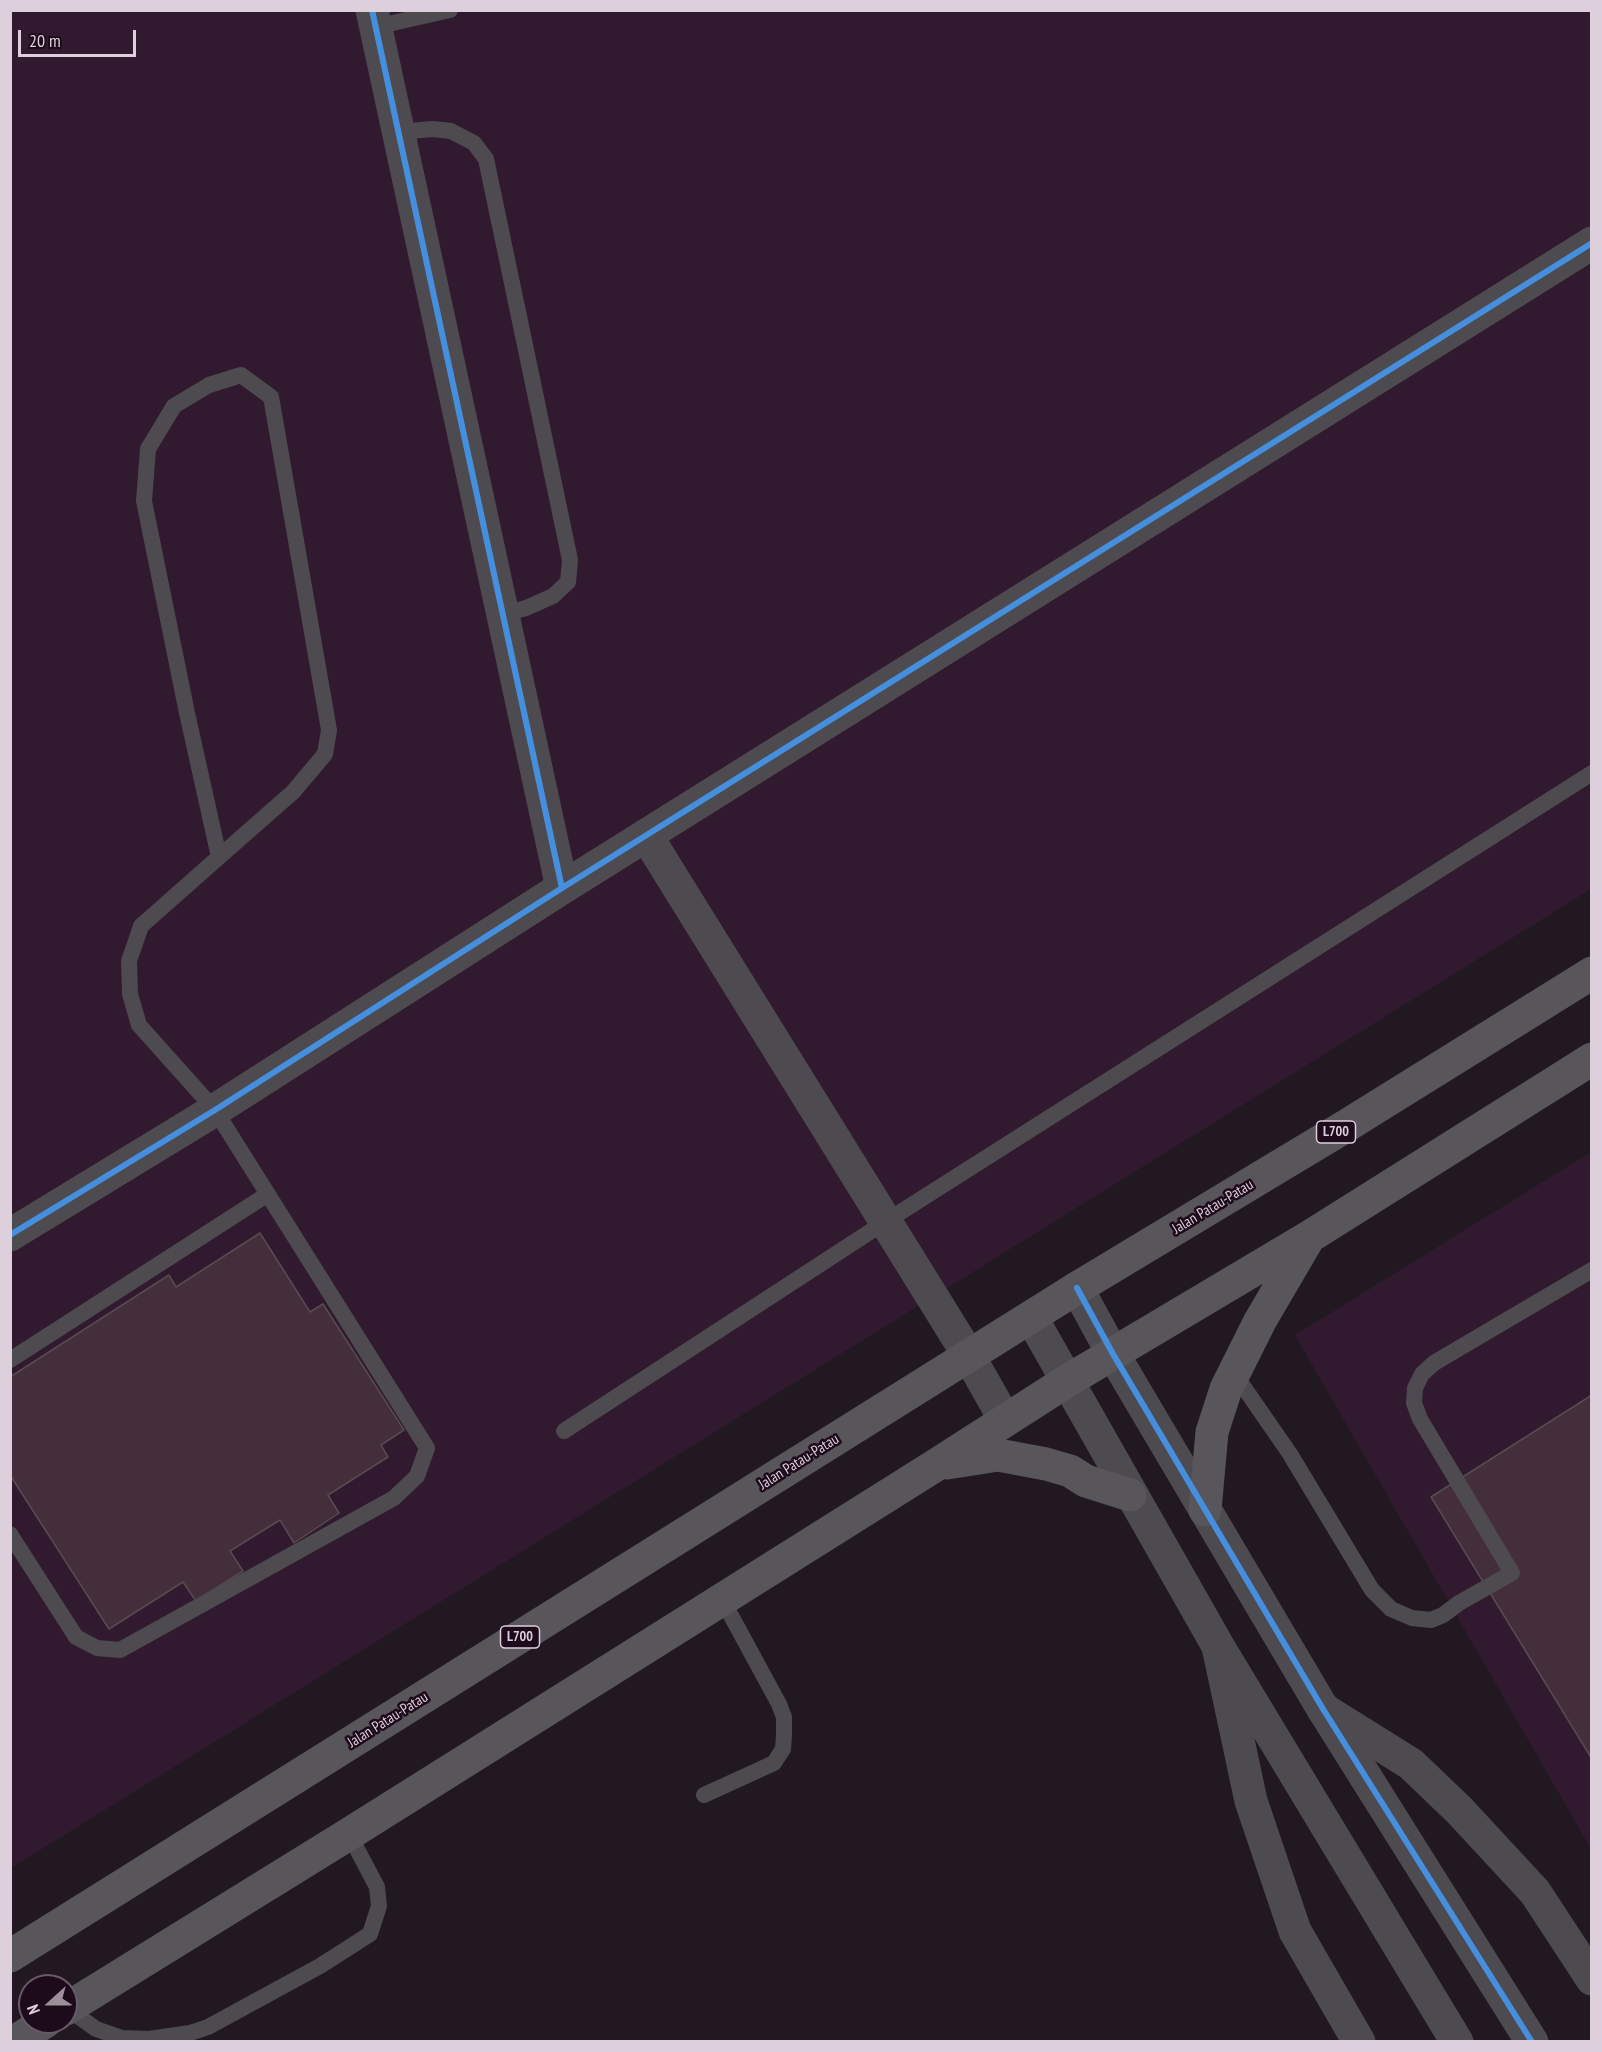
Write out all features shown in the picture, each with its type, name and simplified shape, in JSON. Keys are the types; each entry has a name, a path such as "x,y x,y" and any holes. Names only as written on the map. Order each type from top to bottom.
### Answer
{"main road":[{"name":"Jalan Patau-Patau","path":"10,1956 1077,1288 1346,1126 1592,973"},
{"path":"78,2001 349,1834 1067,1381 1309,1237 1592,1059"},
{"path":"1205,1510 1212,1432 1226,1389 1260,1321 1309,1237"},
{"path":"936,1465 998,1455 1070,1471 1086,1481 1130,1495"}],"street":[{"path":"374,19 562,888"},
{"path":"10,1235 215,1110 562,888 1592,243"},
{"path":"646,836 969,1356 1005,1420"},
{"path":"1077,1288 1113,1354 1323,1709 1532,2042"},
{"path":"1031,1317 1130,1495 1218,1646 1457,2042"},
{"path":"1218,1646 1251,1801 1295,1931 1359,2042"},
{"path":"1323,1709 1411,1764 1460,1811 1535,1892 1592,1979"}],"lane":[{"path":"374,19 450,10"},
{"path":"398,132 433,129 451,131 474,143 486,159 570,561 568,582 553,596 526,608 503,614"},
{"path":"10,1534 76,1637 97,1648 120,1650 394,1498 417,1476 427,1448 215,1110 139,1025 130,993 129,961 141,926 219,857 292,792 325,754 329,730 272,397 241,375 209,386 174,406 148,449 144,501 219,857"},
{"path":"564,1431 885,1222 1592,773"},
{"path":"10,1360 268,1194"},
{"path":"1234,1373 1290,1454 1372,1590 1391,1609 1412,1618 1431,1620 1512,1573 1420,1419 1414,1403 1415,1388 1422,1374 1434,1363 1592,1270"},
{"path":"704,1795 774,1763 783,1749 784,1718 779,1704 722,1599"},
{"path":"78,2016 96,2029 122,2038 136,2040 180,2035 208,2027 304,1975 370,1934 379,1906 377,1887 349,1834"}],"shaded area":[{"path":"11,11 1591,11 1591,889 11,1868"},
{"path":"1591,1152 1591,1849 1295,1335"}],"building":[{"path":"260,1233 310,1312 323,1304 404,1430 381,1445 388,1457 328,1495 339,1513 294,1543 280,1520 230,1551 243,1571 196,1601 183,1582 109,1629 10,1475 10,1377 169,1275 176,1287"},
{"path":"1592,1395 1592,1759 1431,1497"}],"cycle path":[{"path":"372,10 562,888"},
{"path":"10,1235 215,1110 562,888 1592,243"},
{"path":"1077,1288 1113,1354 1323,1709 1532,2042"}]}
